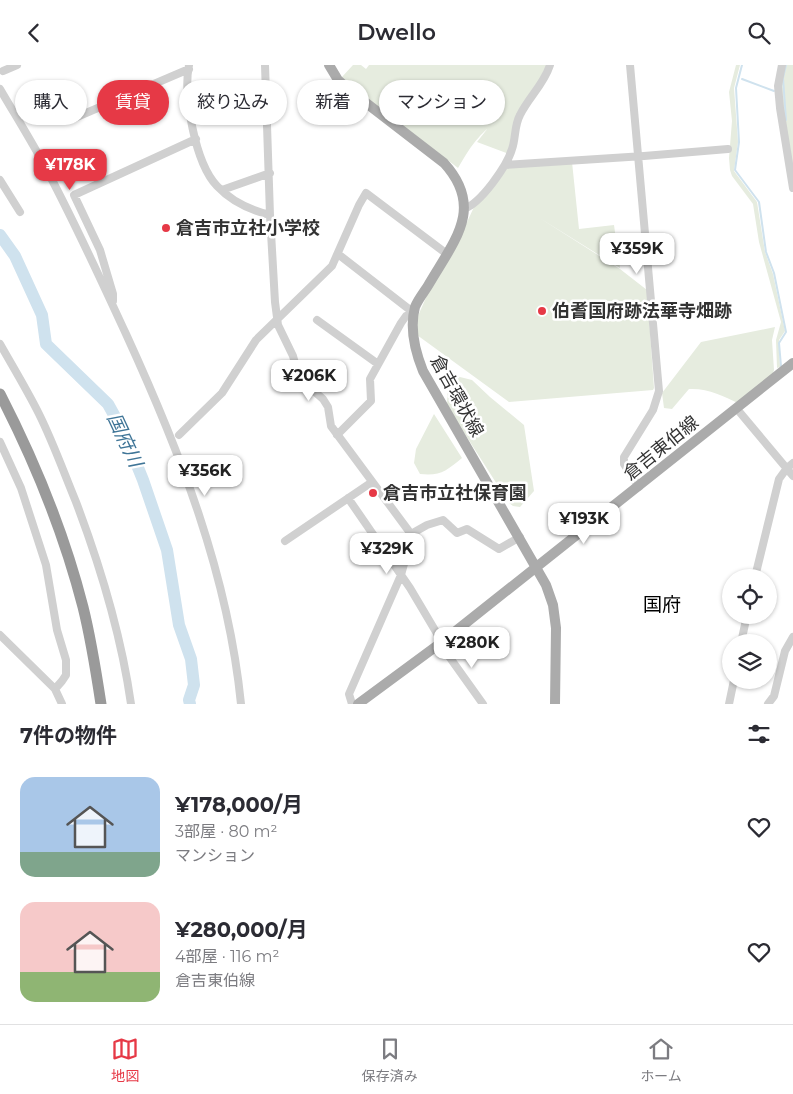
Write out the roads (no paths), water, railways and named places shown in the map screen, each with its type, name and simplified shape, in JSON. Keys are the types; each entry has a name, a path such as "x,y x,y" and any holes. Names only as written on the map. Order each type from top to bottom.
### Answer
{"highway":[{"path":"0,394 20,432 44,486 70,559 94,657 101,704"},
{"path":"0,408 16,438 38,489 64,561 88,659 94,704"}],"main road":[{"name":"倉吉環状線","path":"329,65 338,80 348,89 444,163 456,176 461,187 464,196 464,209 458,235 416,304 412,328 416,354 423,371 546,585 553,605 556,628 554,704"},
{"name":"倉吉東伯線","path":"358,704 442,642 793,363"}],"street":[{"path":"3,71 17,65"},
{"path":"265,65 270,215 278,325 293,356 299,378 323,399 328,407 331,426 411,534 401,575 349,694 352,704"},
{"path":"464,209 470,206 489,187 506,165 513,148 516,126 520,115 546,76 550,65"},
{"path":"630,65 659,391 653,411 624,457 624,464 639,487"},
{"path":"782,65 778,86 793,188"},
{"path":"87,112 189,67 187,92 190,114 205,167 216,185 222,190 244,206 270,215"},
{"path":"0,89 42,160 113,306 144,375 190,488 216,567 228,618 241,704"},
{"path":"113,306 113,294 100,250 74,195 196,139"},
{"path":"506,165 728,149"},
{"path":"222,190 270,173"},
{"path":"0,180 20,212"},
{"path":"179,435 222,393 256,340 332,266 366,193 443,251"},
{"path":"338,255 414,313"},
{"path":"337,435 371,401 370,379 401,323 406,316 414,313"},
{"path":"317,320 378,364"},
{"path":"0,344 39,415 86,529 108,595 126,673 131,704"},
{"path":"737,409 790,465 793,476"},
{"path":"0,443 21,488 46,565 58,630 66,660 66,675 55,689"},
{"path":"757,569 779,479 790,465"},
{"path":"285,541 372,482"},
{"path":"348,498 401,575 442,642 443,648 483,704"},
{"path":"411,534 427,525 443,520 458,533 467,529 499,549 520,537"},
{"path":"0,635 55,689 62,704"},
{"path":"768,704 774,696 785,651 793,637"},
{"path":"729,704 732,689"}],"waterway":[{"path":"742,65 736,88 739,142 735,170 759,202 766,252 774,273 786,332 779,343 781,366"},
{"path":"786,65 783,78 786,120"},
{"path":"742,79 774,91"},
{"name":"国府川","path":"0,235 15,256 42,315 46,344 108,404 124,433 143,480 167,550 179,625 191,659 194,685 189,700 190,704"}],"place":[{"name":"倉吉市立社小学校","path":"166,228"},
{"name":"伯耆国府跡法華寺畑跡","path":"542,311"},
{"name":"倉吉市立社保育園","path":"373,493"}],"district":[{"name":"国府","path":"662,604"}]}
